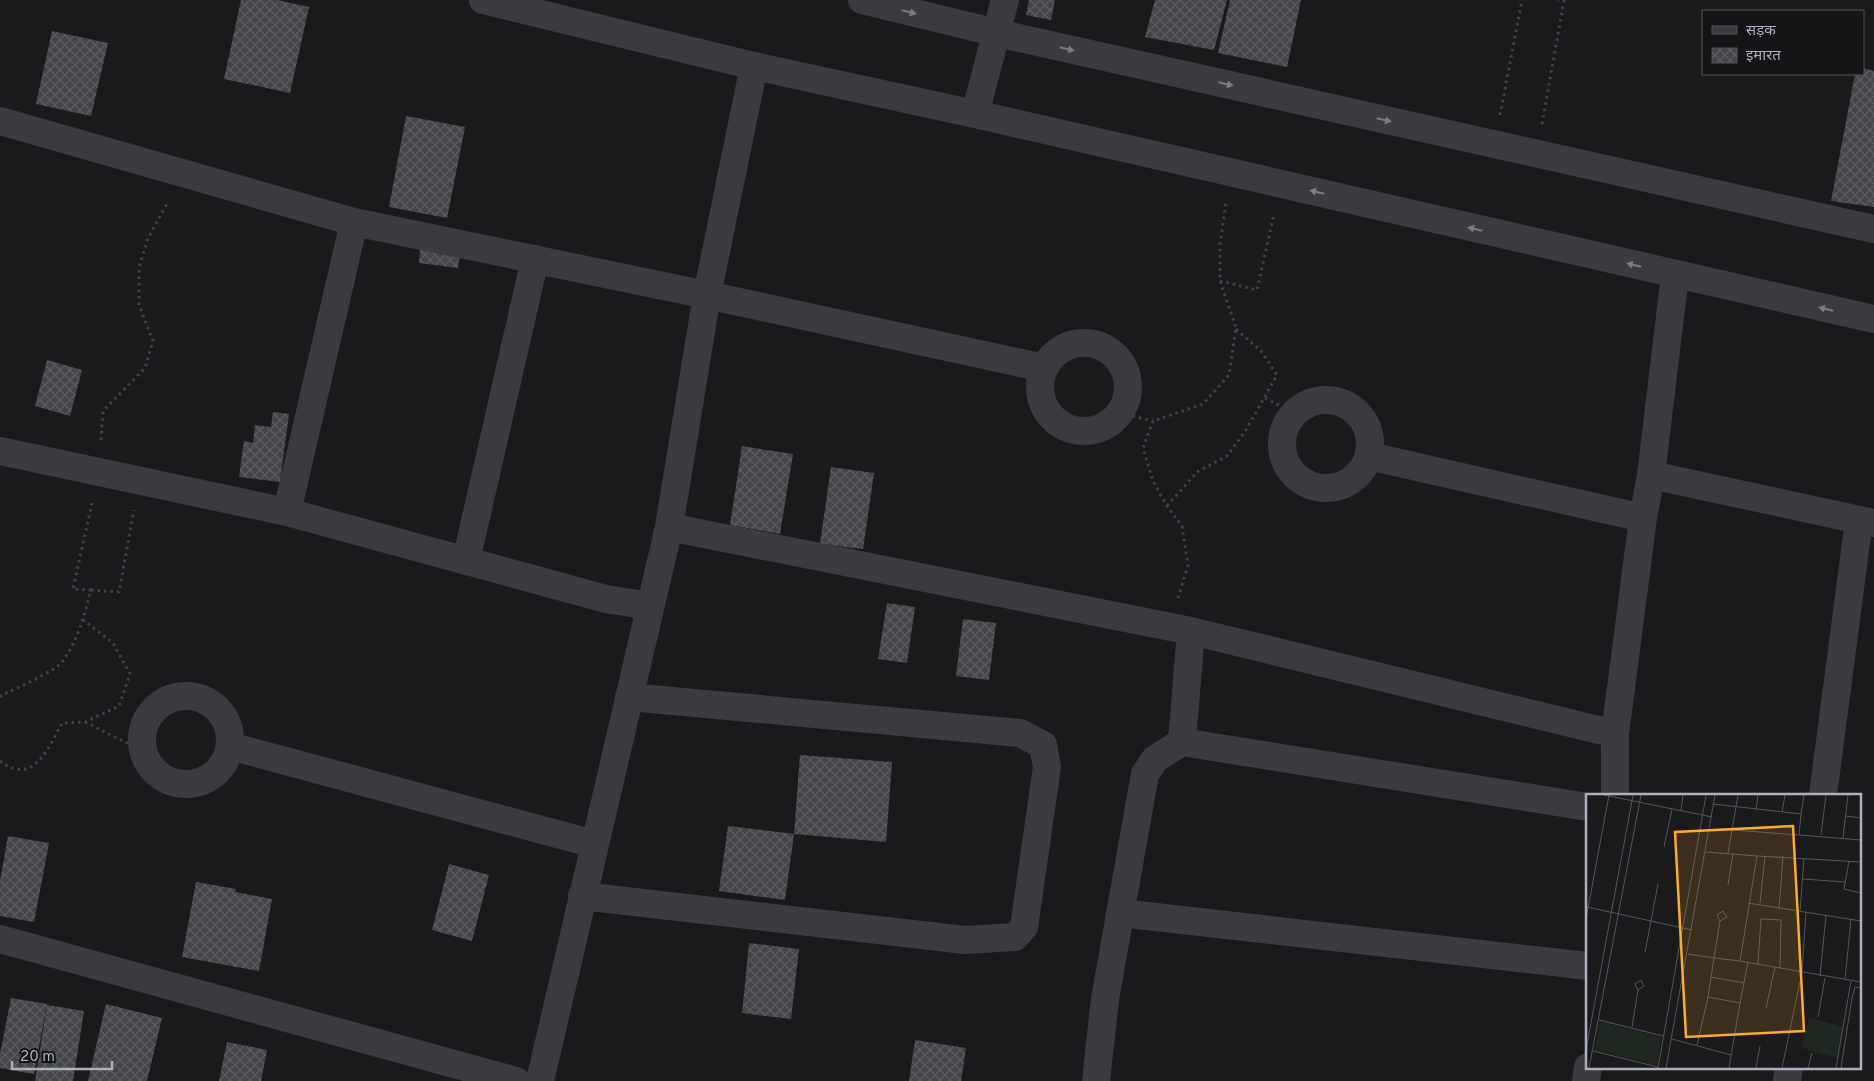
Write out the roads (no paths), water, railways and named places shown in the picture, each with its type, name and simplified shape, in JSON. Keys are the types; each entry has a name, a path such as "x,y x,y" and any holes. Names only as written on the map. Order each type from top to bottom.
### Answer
{"street":[{"path":"483,0 754,66 975,114 1874,320"},
{"path":"862,0 996,33 1874,229"},
{"path":"975,114 1005,0"},
{"path":"540,1081 669,527 707,295 754,66"},
{"path":"0,120 354,222 707,295 1044,368"},
{"path":"287,512 354,222"},
{"path":"466,561 535,259"},
{"path":"1614,794 1615,734 1643,518 1651,475 1675,275"},
{"path":"1079,342 1094,342 1107,348 1118,358 1126,370 1129,384 1127,399 1120,413 1111,423 1098,429 1084,432 1070,429 1057,422 1047,411 1041,397 1040,382 1044,368 1052,355 1064,347 1079,342"},
{"path":"1320,400 1335,400 1349,406 1360,415 1367,428 1371,442 1369,456 1362,470 1352,480 1339,487 1325,489 1311,487 1298,479 1288,468 1282,454 1281,439 1285,425 1294,413 1306,404 1320,400"},
{"path":"0,451 287,512 606,599 650,606"},
{"path":"1369,456 1643,518"},
{"path":"1651,475 1866,521 1824,794"},
{"path":"669,527 1180,629 1615,734"},
{"path":"1180,629 1182,742"},
{"path":"180,696 195,696 210,702 221,712 228,724 231,738 230,746 223,766 213,776 200,783 186,785 171,783 158,776 148,764 143,751 142,736 146,722 154,709 166,700 180,696"},
{"path":"582,896 965,940 1015,937 1024,927 1047,767 1042,745 1020,733 629,697"},
{"path":"1096,1081 1105,999 1146,774 1155,759 1182,742 1586,807"},
{"path":"230,746 594,844"},
{"path":"1120,913 1586,966"},
{"path":"0,939 516,1081"},
{"path":"1586,1081 1588,1068"},
{"path":"1787,1081 1789,1068"}]}
